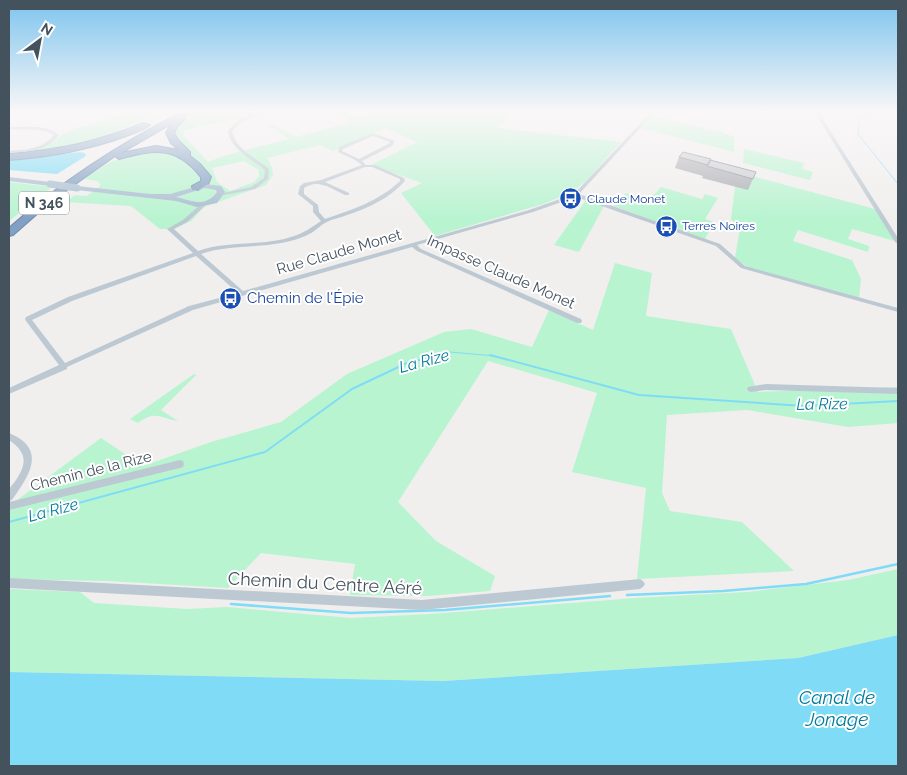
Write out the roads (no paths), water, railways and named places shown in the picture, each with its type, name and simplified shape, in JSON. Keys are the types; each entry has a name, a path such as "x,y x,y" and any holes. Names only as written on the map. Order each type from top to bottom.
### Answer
{"highway":[{"path":"9,157 50,153 78,147"},
{"name":"N 346","path":"9,226 87,166 118,147"},
{"name":"N 346","path":"9,233 81,175 125,147"},
{"path":"182,147 209,175 214,187"},
{"path":"81,175 129,152 162,148 185,156 205,175 206,180 188,194"}],"main road":[{"path":"9,179 144,196 188,194 214,187 220,190 221,195 214,201 193,208 188,194"}],"street":[{"path":"9,152 40,147"},
{"path":"221,195 253,188 266,179 268,170 240,147"},
{"path":"343,147 340,151 360,160 365,166"},
{"path":"360,160 386,147"},
{"name":"Rue Claude Monet","path":"9,392 191,308 531,211 576,194 620,147"},
{"path":"838,147 898,242"},
{"path":"64,367 28,319 70,299 197,253 226,246 264,246 294,238 318,226 324,220 339,216 383,197 403,181 402,178 373,166 365,166 320,182 306,184 302,187 301,194 316,206 316,212 324,220"},
{"path":"320,182 347,194"},
{"path":"576,194 718,245 743,267 898,310"},
{"path":"193,208 185,221 170,229 243,294"},
{"name":"Impasse Claude Monet","path":"413,245 419,250 579,321"},
{"path":"751,389 766,387 898,391"},
{"path":"9,436 21,443 28,452 29,464 23,478 9,497"},
{"name":"Chemin de la Rize","path":"9,506 180,464"},
{"name":"Chemin du Centre Aéré","path":"9,583 422,605 640,584"}],"water":[{"path":"85,153 86,156 57,174 9,170 9,160"},
{"name":"Canal de Jonage","path":"898,635 898,766 9,766 9,672 443,681 798,658"}],"waterway":[{"name":"La Rize","path":"869,147 898,184"},
{"name":"La Rize","path":"435,356 450,352 493,356"},
{"name":"La Rize","path":"9,522 265,452 352,389 407,363 440,355"},
{"name":"La Rize","path":"493,356 639,395 804,406 898,401"},
{"path":"627,595 723,591 806,584 898,564"},
{"path":"231,604 351,613 445,610 610,596"}],"place":[{"name":"Claude Monet","path":"571,199"},
{"name":"Terres Noires","path":"666,226"},
{"name":"Chemin de l'Épie","path":"231,298"}]}
